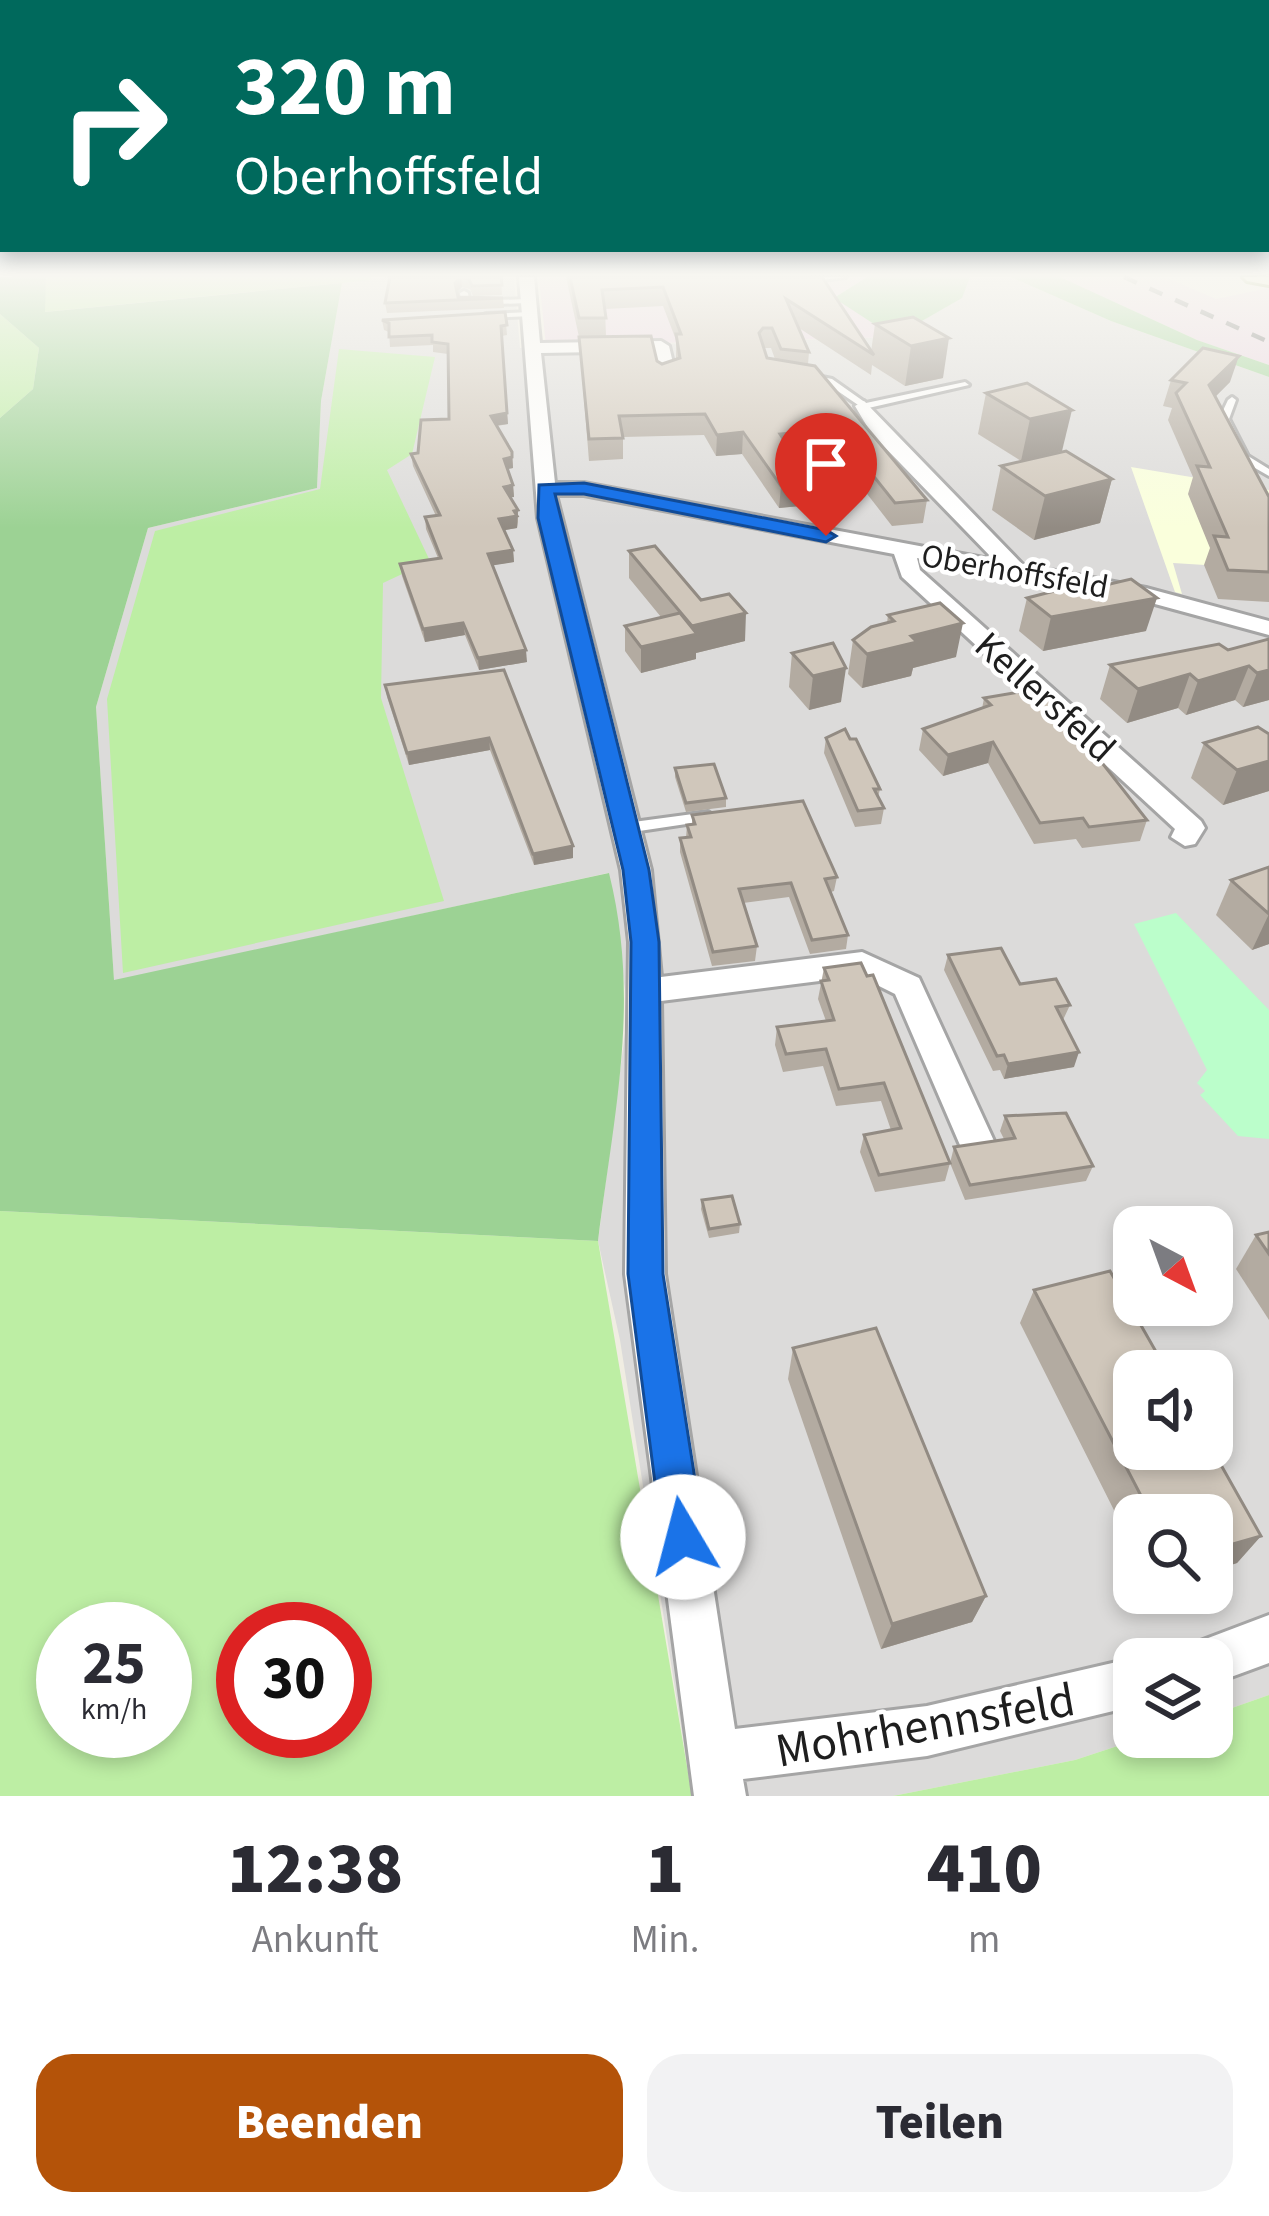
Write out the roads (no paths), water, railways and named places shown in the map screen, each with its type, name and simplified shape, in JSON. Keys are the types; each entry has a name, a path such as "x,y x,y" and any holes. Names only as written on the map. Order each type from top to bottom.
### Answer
{"street":[{"path":"533,361 548,518 626,828 645,942 645,1274 718,1776"},
{"path":"664,361 668,376"},
{"path":"864,406 878,429 1016,569"},
{"name":"Oberhoffsfeld","path":"545,489 584,488 1016,569 1167,600 1269,628"},
{"name":"Kellersfeld","path":"904,550 910,572 1191,828 1185,837"},
{"path":"644,991 862,964 908,986 976,1141"},
{"path":"1233,1652 1269,1639"},
{"name":"Mohrhennsfeld","path":"718,1776 822,1751 1013,1717 1113,1688"}],"lane":[{"path":"800,378 829,381 864,406 965,386"},
{"path":"1232,400 1225,418 1244,458 1269,473"},
{"path":"626,828 730,815"}]}
